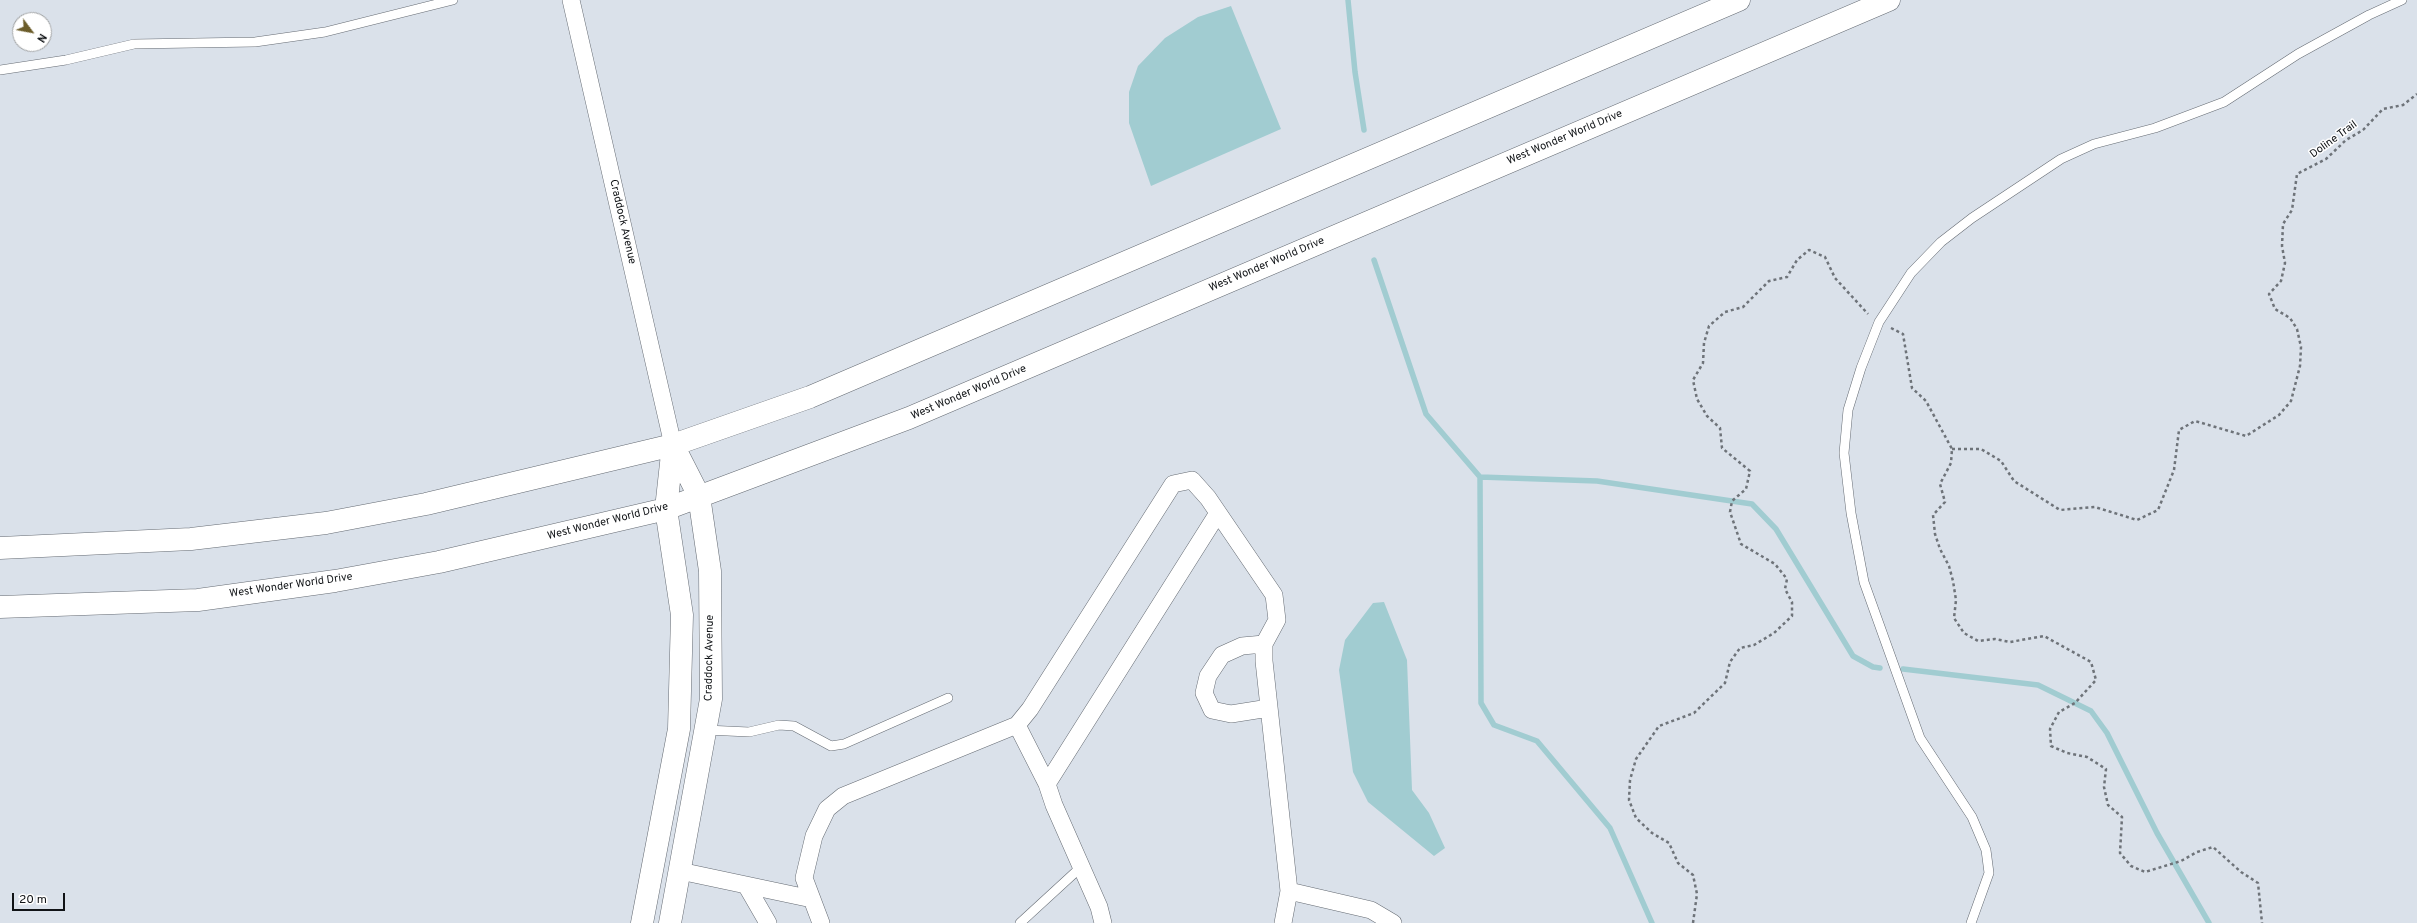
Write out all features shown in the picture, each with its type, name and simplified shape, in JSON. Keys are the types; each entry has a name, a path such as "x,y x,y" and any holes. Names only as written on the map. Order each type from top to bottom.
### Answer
{"main road":[{"path":"0,548 191,539 326,523 426,504 673,445 810,397 1740,0"},
{"name":"West Wonder World Drive","path":"0,607 198,600 335,581 439,562 666,510 699,496 909,418 1889,0"},
{"name":"Craddock Avenue","path":"670,923 711,699 710,571 699,496 673,445"},
{"name":"Craddock Avenue","path":"642,923 678,729 682,615 666,510 673,445"}],"street":[{"name":"Craddock Avenue","path":"571,0 673,445"},
{"path":"821,923 804,878 814,836 827,809 843,796 1017,725 1030,709 1173,484 1192,480 1218,513 1274,595 1276,620 1264,644 1269,708 1289,891 1283,923"},
{"path":"1047,784 1218,513"},
{"path":"1264,644 1242,646 1222,655 1208,676 1204,693 1212,710 1231,714 1269,708"},
{"path":"1017,725 1047,784 1054,805 1099,907 1103,923"},
{"path":"680,871 812,899"},
{"path":"746,885 768,923"},
{"path":"1289,891 1394,923"}],"lane":[{"path":"0,70 66,60 134,44 255,42 325,32 453,0"},
{"path":"1971,923 1989,873 1986,850 1972,817 1920,738 1864,582 1851,513 1844,453 1848,410 1861,368 1879,322 1911,273 1941,242 1972,218 2061,159 2094,144 2155,128 2224,102 2298,54 2369,15 2402,0"},
{"path":"706,730 749,732 779,725 794,726 831,746 844,744 948,698"},
{"path":"1020,923 1081,867"}],"path":[{"name":"Doline Trail","path":"1952,449 1981,449 2001,461 2014,481 2060,510 2095,507 2137,520 2158,510 2174,470 2179,430 2195,421 2246,436 2279,415 2291,401 2300,366 2301,346 2297,329 2290,318 2275,309 2269,294 2281,280 2285,263 2282,246 2283,224 2292,210 2297,174 2326,159 2346,140 2363,130 2384,109 2403,105 2417,94"},
{"path":"1693,923 1697,894 1693,875 1678,863 1669,843 1652,833 1636,818 1629,800 1630,780 1636,759 1659,726 1694,713 1725,682 1730,662 1740,648 1754,645 1774,633 1792,616 1792,602 1785,589 1787,579 1775,564 1742,544 1730,512 1732,501 1746,489 1750,471 1722,448 1720,428 1707,416 1697,399 1693,380 1703,363 1704,343 1709,326 1725,312 1743,307 1769,281 1787,277 1797,260 1809,250 1825,257 1835,278 1869,316 1903,334 1912,388 1926,401 1952,449 1951,463 1940,484 1945,502 1933,515 1935,534 1940,549 1949,566 1953,581 1956,600 1954,618 1957,623 1964,633 1978,641 1994,639 2010,642 2044,636 2091,662 2096,680 2075,703 2059,712 2050,729 2051,746 2067,753 2086,757 2106,769 2104,787 2108,805 2122,818 2120,853 2131,866 2145,872 2181,861 2197,852 2213,847 2241,872 2258,883 2262,923"}],"water":[{"path":"1231,6 1281,129 1151,186 1129,123 1129,92 1138,66 1165,38 1198,17"},
{"path":"1384,602 1407,660 1412,790 1429,813 1445,848 1434,856 1368,802 1353,772 1339,670 1345,640 1373,603"}],"waterway":[{"path":"1348,0 1355,72 1364,130"},
{"path":"1374,260 1426,414 1480,477 1481,703 1494,725 1537,741 1610,828 1652,923"},
{"path":"1480,477 1597,481 1752,504 1776,529 1853,656 1873,667 1880,668"},
{"path":"1903,669 2038,685 2091,711 2107,733 2157,833 2209,923"}]}
